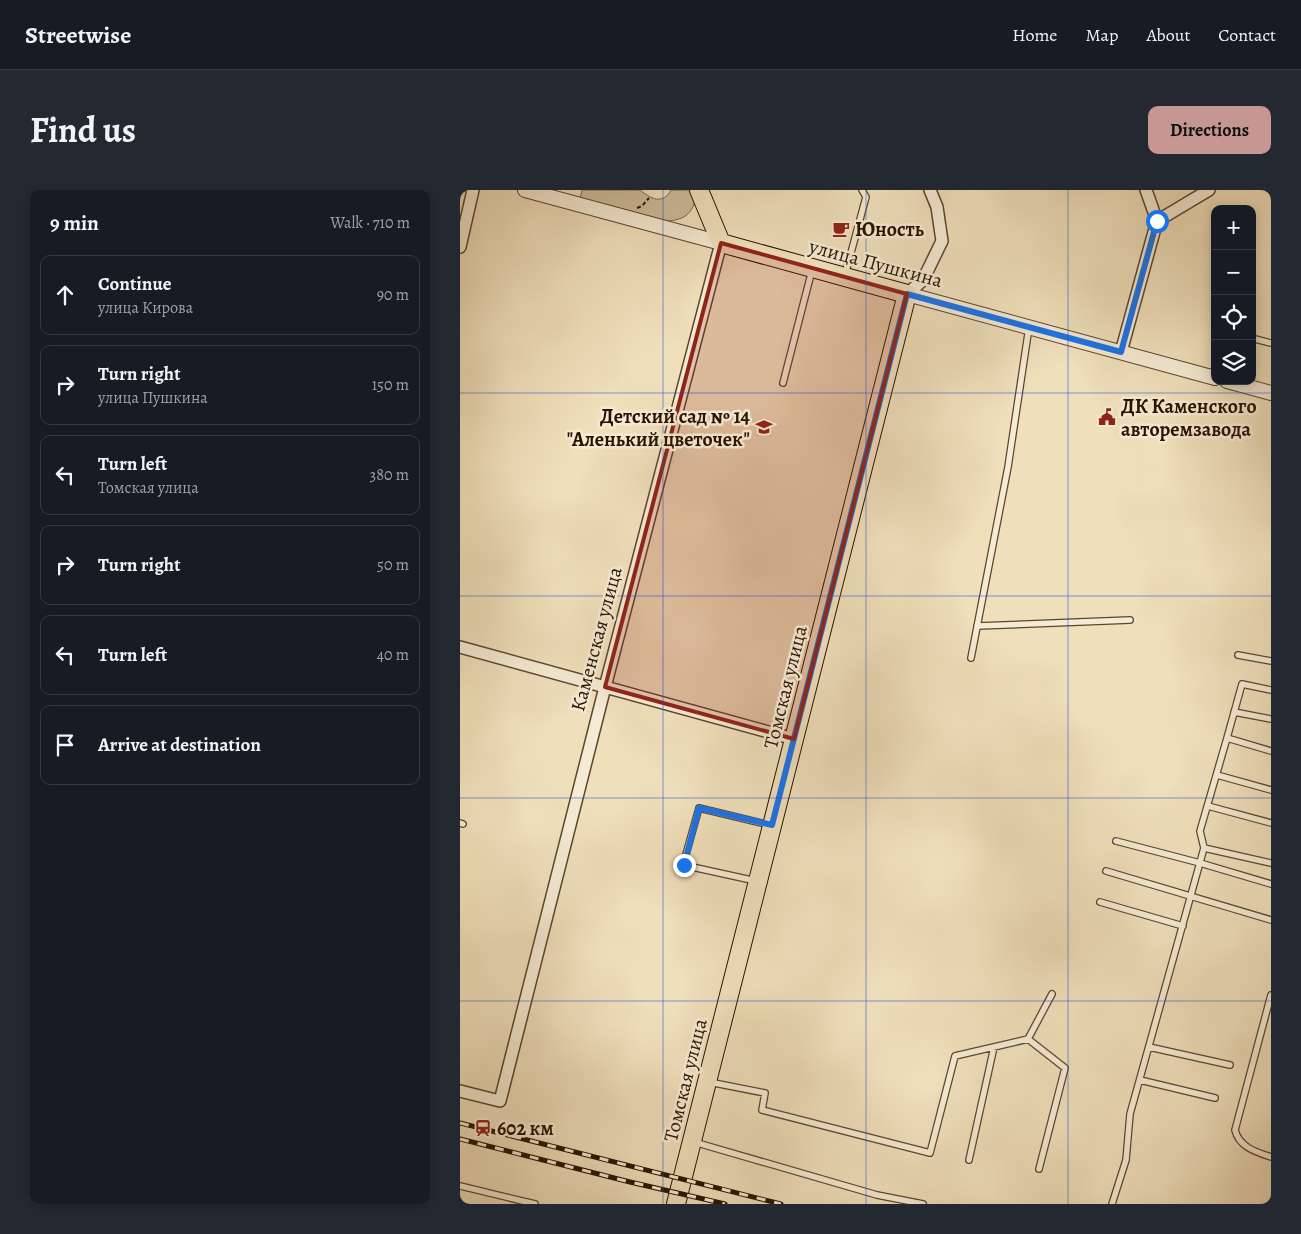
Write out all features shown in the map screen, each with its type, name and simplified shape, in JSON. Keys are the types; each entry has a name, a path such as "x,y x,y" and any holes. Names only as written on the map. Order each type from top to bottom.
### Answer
{"main road":[{"path":"699,190 721,243"},
{"name":"улица Пушкина","path":"721,243 907,294"},
{"name":"Томская улица","path":"676,1204 907,294"}],"street":[{"path":"460,247 473,190"},
{"name":"улица Пушкина","path":"525,190 721,243"},
{"path":"907,294 923,280 942,241 937,207 930,190"},
{"path":"1121,352 1157,221 1146,190"},
{"path":"1157,221 1209,190"},
{"name":"Каменская улица","path":"460,1091 500,1101 605,687 721,243"},
{"name":"улица Пушкина","path":"907,294 1211,377"},
{"path":"1242,385 1271,393"},
{"path":"460,647 794,739"}],"lane":[{"path":"845,277 866,197 862,190"},
{"path":"783,383 812,268"},
{"path":"971,658 1008,467 1030,328"},
{"path":"1256,339 1271,343"},
{"path":"977,626 1130,620"},
{"path":"1238,655 1271,661"},
{"path":"1112,1204 1126,1160 1130,1114 1204,848 1200,831 1242,684 1271,690"},
{"path":"1234,712 1271,719"},
{"path":"1227,738 1271,751"},
{"path":"1216,775 1271,790"},
{"path":"1208,806 1271,823"},
{"path":"758,882 684,865 699,808 772,825"},
{"path":"1116,841 1271,884"},
{"path":"1204,848 1271,863"},
{"path":"1106,871 1271,920"},
{"path":"1100,902 1183,926"},
{"path":"707,1082 765,1092 762,1110 930,1153 956,1056 1028,1039 1052,994"},
{"path":"1271,996 1234,1130 1236,1137 1244,1146 1271,1157"},
{"path":"1028,1039 1065,1068 1040,1169"},
{"path":"969,1160 994,1047"},
{"path":"1149,1047 1230,1065"},
{"path":"1140,1080 1215,1098"},
{"path":"691,1142 877,1195 923,1204"},
{"path":"460,1186 535,1204"}],"path":[{"path":"637,208 642,206 649,198"}],"highlighted area":[{"path":"721,243 907,294 794,739 605,687"}],"shaded area":[{"path":"582,190 640,190 648,196 661,199 668,195 671,190 696,190 696,197 692,209 684,217 665,221 580,199"}],"railway":[{"path":"460,1123 781,1204"},
{"path":"460,1139 725,1204"}],"place":[{"name":"Юность","path":"841,229"},
{"name":"ДК Каменского авторемзавода","path":"1107,417"},
{"name":"Детский сад № 14 \"Аленький цветочек\"","path":"764,427"},
{"name":"602 км","path":"483,1128"}],"route":[{"path":"684,865 699,808 772,825 907,294 1121,352 1157,221"}]}
